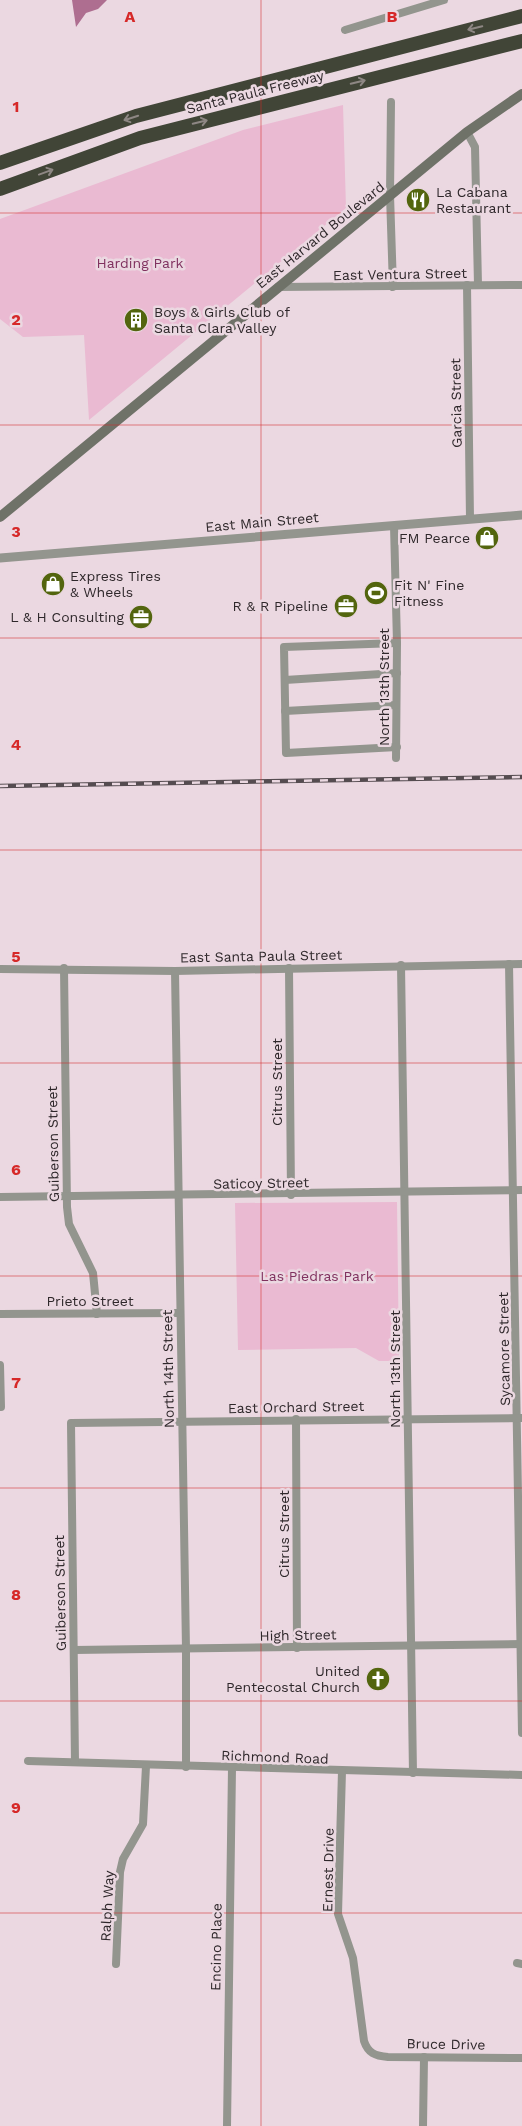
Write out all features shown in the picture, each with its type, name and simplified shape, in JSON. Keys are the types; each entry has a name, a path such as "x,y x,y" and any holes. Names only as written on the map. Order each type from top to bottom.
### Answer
{"highway":[{"name":"Santa Paula Freeway","path":"0,163 136,116 522,16"},
{"name":"Santa Paula Freeway","path":"0,189 140,138 189,124 522,41"}],"main road":[{"name":"East Harvard Boulevard","path":"0,516 467,132 522,94"}],"street":[{"path":"345,30 444,0"},
{"path":"391,102 390,195 393,287"},
{"path":"467,132 475,147 478,285"},
{"name":"Garcia Street","path":"467,285 470,520"},
{"name":"East Ventura Street","path":"278,287 522,285"},
{"name":"East Main Street","path":"1,558 522,515"},
{"name":"North 13th Street","path":"394,526 397,643 396,758"},
{"path":"397,643 284,648 286,753 397,747"},
{"path":"284,680 397,673"},
{"path":"285,711 396,705"},
{"name":"Sycamore Street","path":"510,964 518,1190 522,1733"},
{"name":"East Santa Paula Street","path":"0,969 64,968 175,971 522,964"},
{"name":"North 13th Street","path":"402,965 413,1773"},
{"name":"Guiberson Street","path":"64,968 66,1196 69,1224 93,1273 97,1314"},
{"name":"Citrus Street","path":"289,968 291,1195"},
{"name":"North 14th Street","path":"175,971 186,1649 186,1767"},
{"name":"Saticoy Street","path":"0,1197 291,1195 518,1190"},
{"name":"Prieto Street","path":"0,1314 180,1313"},
{"path":"0,1365 1,1407"},
{"name":"East Orchard Street","path":"71,1423 520,1418"},
{"name":"Citrus Street","path":"296,1419 297,1648"},
{"name":"Guiberson Street","path":"71,1423 75,1762"},
{"name":"High Street","path":"74,1650 521,1644"},
{"name":"Richmond Road","path":"28,1761 522,1776"},
{"name":"Ralph Way","path":"116,1964 120,1872 123,1859 143,1824 146,1766"},
{"name":"Encino Place","path":"227,2126 232,1768"},
{"name":"Ernest Drive","path":"342,1771 338,1914 352,1958 364,2041 371,2054"},
{"name":"Bruce Drive","path":"371,2054 388,2057 521,2058"},
{"path":"423,2126 424,2057"}],"green space":[{"name":"Harding Park","path":"343,105 346,208 89,420 84,335 23,337 0,319 0,219 243,130"},
{"name":"Las Piedras Park","path":"397,1202 399,1361 379,1361 356,1348 238,1350 235,1203"}],"shaded area":[{"path":"72,0 107,0 98,9 86,13 76,27"}],"railway":[{"path":"0,786 522,777"}],"place":[{"name":"La Cabana Restaurant","path":"418,200"},
{"name":"Boys & Girls Club of Santa Clara Valley","path":"136,320"},
{"name":"FM Pearce","path":"487,538"},
{"name":"Express Tires & Wheels","path":"53,584"},
{"name":"Fit N' Fine Fitness","path":"376,593"},
{"name":"R & R Pipeline","path":"346,606"},
{"name":"L & H Consulting","path":"141,617"},
{"name":"United Pentecostal Church","path":"378,1679"}]}
